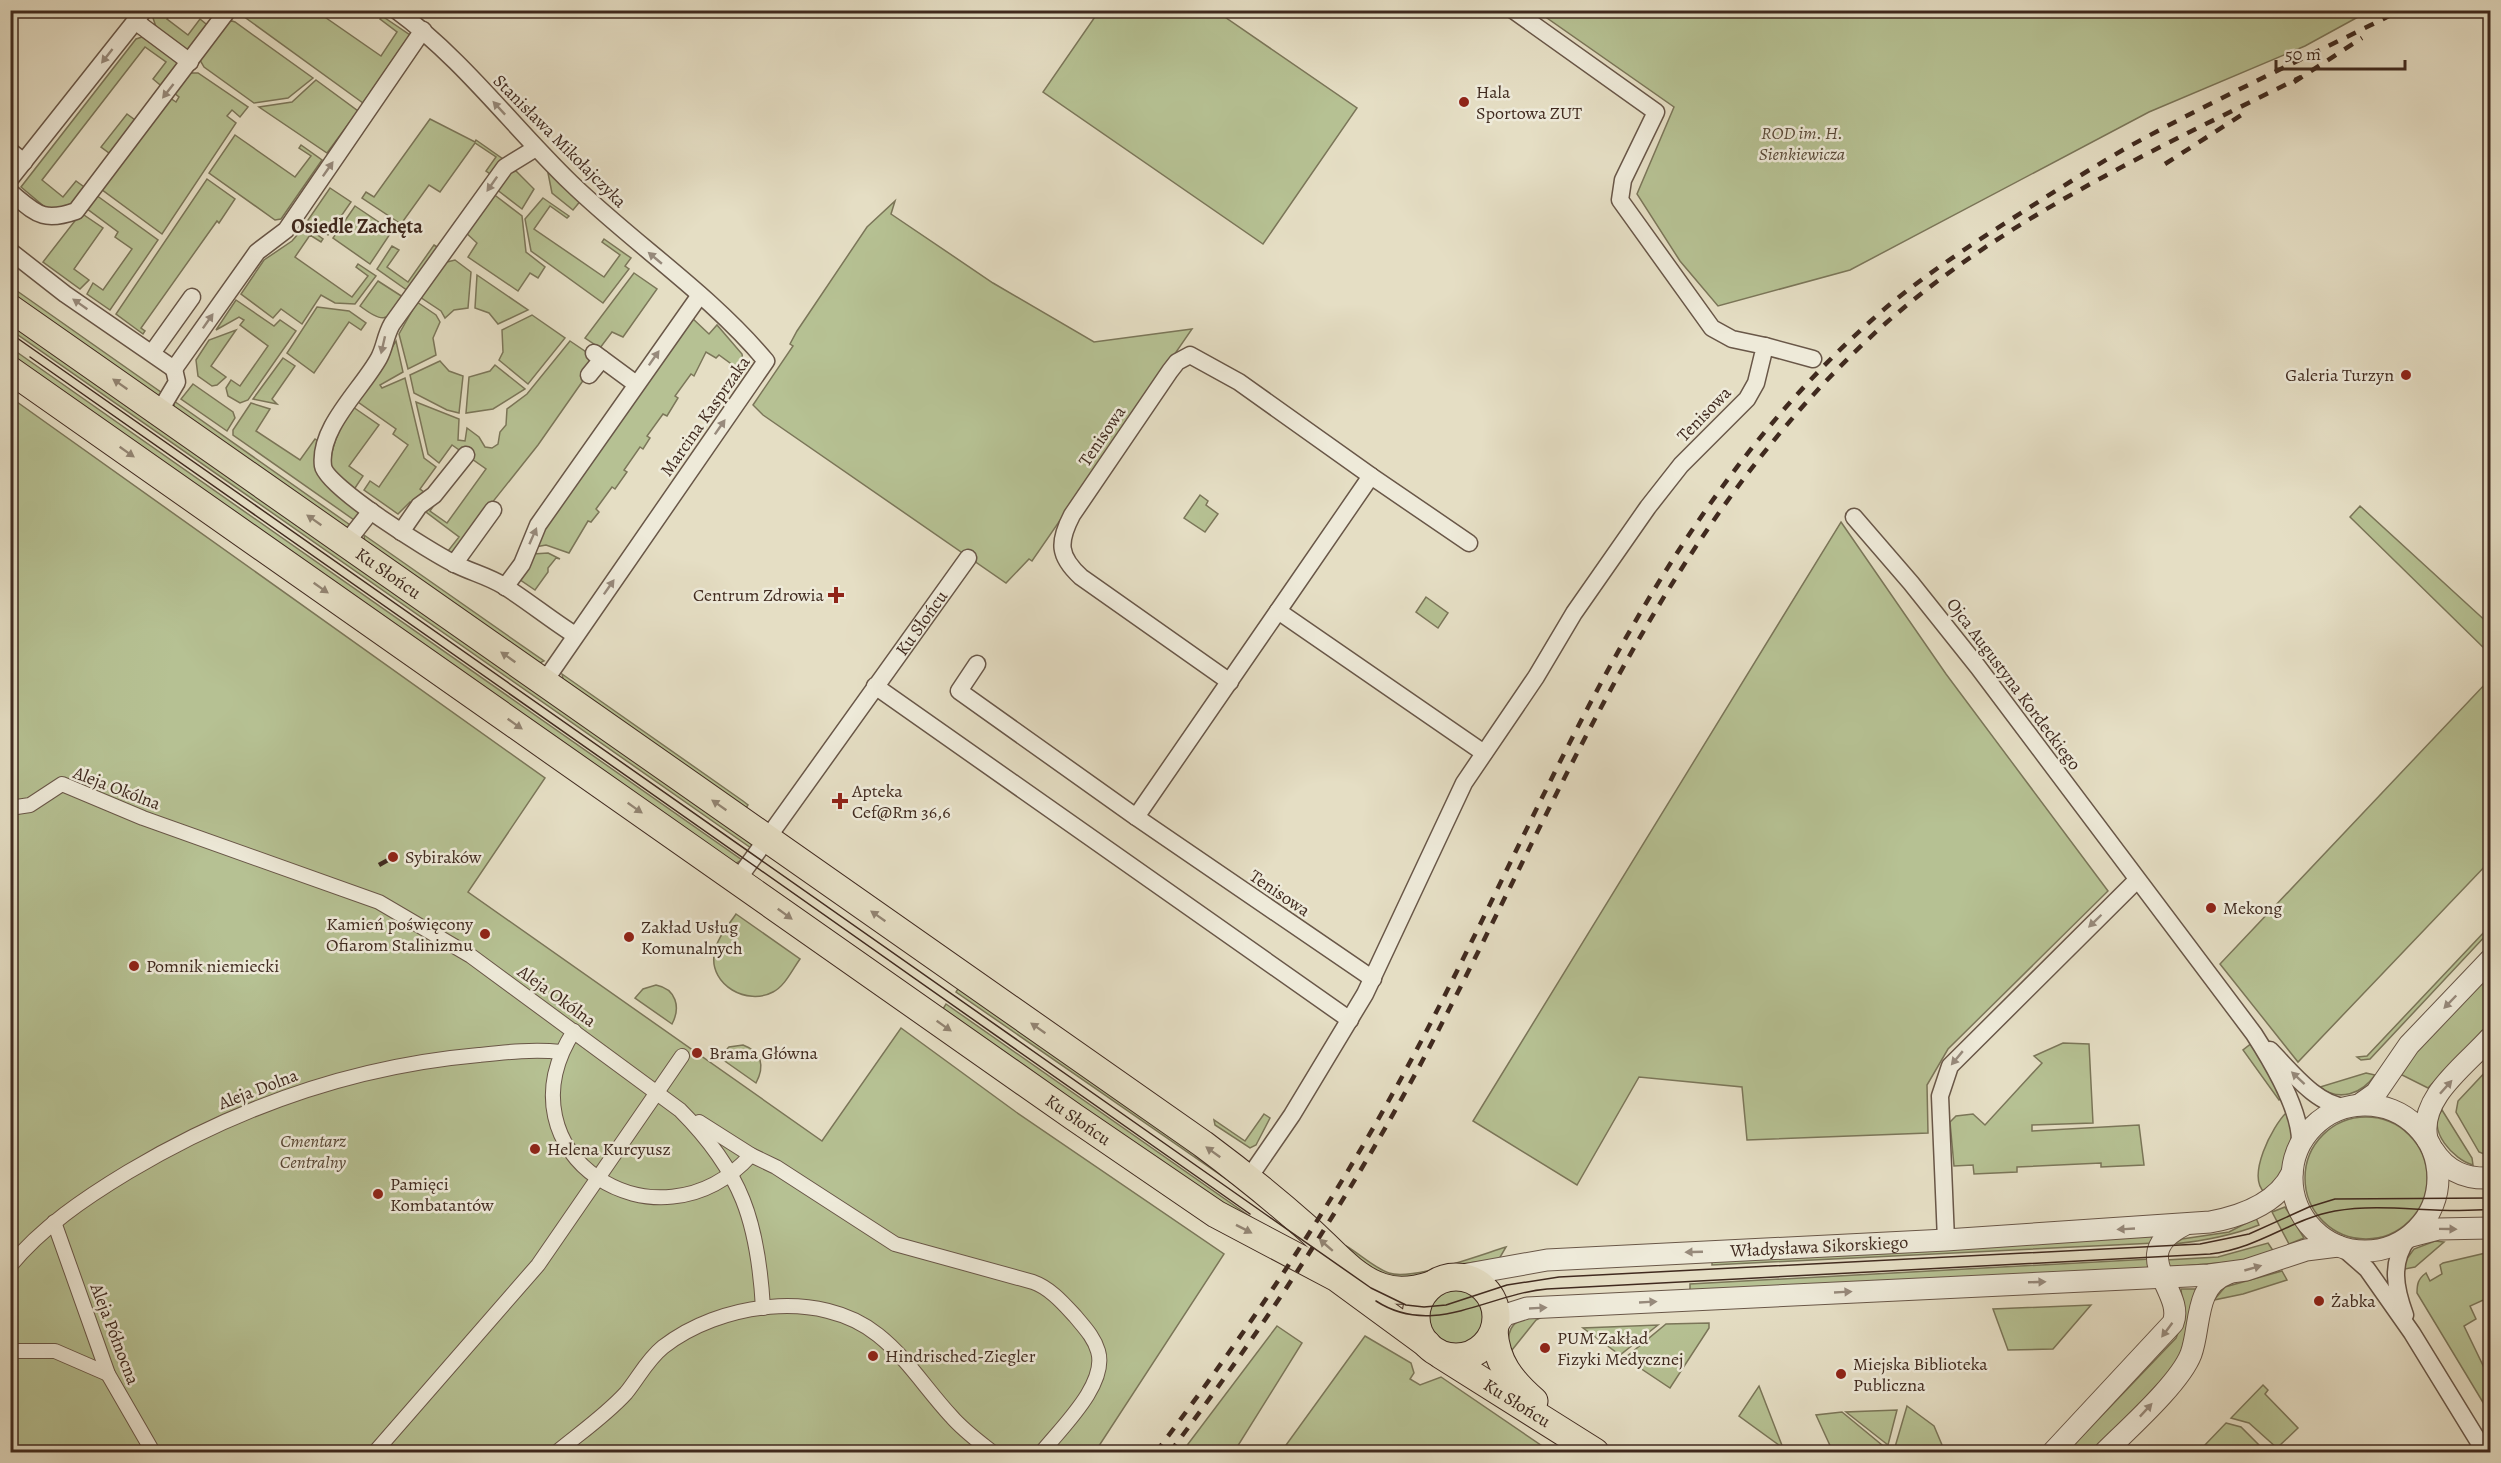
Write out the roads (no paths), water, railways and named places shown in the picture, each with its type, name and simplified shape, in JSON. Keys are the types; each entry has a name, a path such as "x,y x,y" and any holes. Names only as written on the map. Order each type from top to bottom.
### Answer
{"main road":[{"name":"Ku Słońcu","path":"10,308 1203,1144 1370,1282 1401,1291 1431,1285"},
{"name":"Ku Słońcu","path":"10,370 1201,1204 1239,1227 1319,1267 1433,1348 1597,1452"},
{"path":"1457,1276 1476,1281 1487,1291 1495,1308 1494,1329 1485,1345 1471,1354 1454,1357 1433,1348 1420,1334 1416,1314 1421,1298 1431,1285 1457,1276"},
{"name":"Ku Słońcu","path":"1494,1329 1499,1358 1514,1383 1597,1452"}],"street":[{"path":"10,192 40,216 57,218 76,211 228,10"},
{"name":"Stanisława Mikołajczyka","path":"396,10 438,42 536,148 613,222 700,295"},
{"path":"1513,10 1656,112 1619,190 1624,209 1712,328 1732,339 1813,359"},
{"path":"10,179 139,16 190,62"},
{"path":"174,369 257,252 286,230 423,30"},
{"path":"536,148 510,163 499,174 392,324 384,339 380,357 328,437 323,455 324,471 333,482 401,532 454,564 505,587 575,635"},
{"path":"10,151 24,162"},
{"path":"10,251 174,369 177,382 159,412"},
{"path":"505,587 522,564 538,525 700,295"},
{"name":"Marcina Kasprzaka","path":"544,682 766,361 739,331 700,295"},
{"path":"152,353 192,297"},
{"name":"Tenisowa","path":"1350,1020 1373,980 1438,834 1464,783 1536,677 1574,613 1648,507 1681,465 1747,399 1756,383 1765,346"},
{"name":"Tenisowa","path":"1230,682 1081,577 1068,565 1064,557 1063,537 1072,515 1163,381 1185,357 1190,355 1202,360 1247,388 1469,543"},
{"path":"589,375 598,356 636,384"},
{"path":"401,532 419,506 434,495 466,455"},
{"path":"1136,817 1371,476"},
{"path":"454,564 493,510"},
{"path":"346,543 371,511"},
{"name":"Ojca Augustyna Kordeckiego","path":"1854,517 1941,621 2254,1034 2320,1097 2331,1104 2353,1106"},
{"name":"Ku Słońcu","path":"738,879 968,558"},
{"path":"1278,610 1484,753"},
{"name":"Tenisowa","path":"977,664 958,692 1373,980"},
{"path":"875,686 1350,1020 1292,1115 1248,1179"},
{"name":"Aleja Okólna","path":"10,808 30,805 62,784 142,818 379,902 471,956 680,1110"},
{"path":"1946,1240 1940,1096 1950,1066 2137,880"},
{"path":"2485,1452 2412,1333 2367,1269 2340,1247 2317,1233 2301,1214 2294,1197 2292,1173 2300,1143 2320,1120 2373,1095 2409,1045 2490,960"},
{"path":"574,1030 561,1052 552,1086 555,1120 567,1147 600,1178 637,1196 674,1198 700,1191 732,1173 751,1155"},
{"name":"Ojca Augustyna Kordeckiego","path":"2254,1034 2288,1098 2299,1128 2300,1143"},
{"path":"2412,1333 2395,1278 2398,1256 2408,1238 2425,1220 2435,1199 2438,1174 2430,1144 2427,1120 2433,1102 2490,1038"},
{"name":"Aleja Dolna","path":"10,1266 54,1222 89,1197 159,1154 210,1128 285,1096 407,1063 510,1052 561,1052"},
{"path":"375,1452 518,1289 600,1178 682,1056"},
{"path":"2353,1106 2378,1106 2401,1114 2416,1125 2444,1164 2457,1173 2490,1178"},
{"path":"680,1110 751,1155 776,1167 895,1244 1041,1285 1068,1308 1095,1343 1100,1356 1099,1369 1086,1397 1042,1452"},
{"path":"680,1110 701,1131 732,1173 744,1200 756,1241 763,1308"},
{"name":"Władysława Sikorskiego","path":"1457,1276 1546,1260 1946,1240 2184,1225 2222,1220 2254,1208 2278,1194 2292,1173"},
{"name":"Aleja Północna","path":"54,1222 108,1374 142,1437 153,1452"},
{"path":"2053,1452 2173,1323 2176,1305 2161,1278 2158,1261 2162,1244 2172,1232 2184,1225"},
{"path":"1494,1329 1505,1315 1527,1308 2227,1274 2258,1267 2313,1248 2340,1247 2362,1251 2380,1250 2427,1230 2490,1228"},
{"path":"2114,1450 2185,1365 2194,1347 2205,1296 2216,1279 2227,1274"},
{"path":"557,1452 625,1394 650,1359 670,1342 716,1319 763,1308 813,1309 869,1328 905,1361 950,1415 992,1452"},
{"path":"10,1351 36,1349 55,1352 108,1374"},
{"path":"136,1452 142,1437"}],"tram line":[{"path":"10,333 1371,1288 1406,1305 1424,1307 1446,1305 1507,1285 1559,1277 2200,1244 2249,1234 2309,1207 2335,1199 2490,1198"},
{"path":"30,357 1250,1214"},
{"path":"1376,1301 1397,1311 1418,1315 1440,1315 1525,1292 1547,1289 2210,1254 2244,1246 2304,1220 2335,1211 2374,1208 2451,1211 2490,1209"}],"railway":[{"path":"1156,1452 1266,1299 1366,1140 1427,1030 1570,741 1620,648 1675,557 1735,470 1804,387 1897,298 1961,252 2054,192 2162,129 2401,10"},
{"path":"2294,82 2362,38"},
{"path":"1170,1452 1280,1298 1380,1138 1440,1027 1579,749 1680,571 1738,486 1803,406 1877,331 1924,291 1974,255 2026,221 2135,160 2301,77"},
{"path":"2165,164 2246,112"},
{"path":"379,865 397,855"}],"place":[{"name":"Hala Sportowa ZUT","path":"1464,102"},
{"name":"Galeria Turzyn","path":"2406,375"},
{"name":"Centrum Zdrowia","path":"836,595"},
{"name":"Apteka Cef@Rm 36,6","path":"840,801"},
{"name":"Sybiraków","path":"393,857"},
{"name":"Mekong","path":"2211,908"},
{"name":"Kamień poświęcony Ofiarom Stalinizmu","path":"485,934"},
{"name":"Zakład Usług Komunalnych","path":"629,937"},
{"name":"Pomnik niemiecki","path":"134,966"},
{"name":"Brama Główna","path":"697,1053"},
{"name":"Helena Kurcyusz","path":"535,1149"},
{"name":"Pamięci Kombatantów","path":"378,1194"},
{"name":"Żabka","path":"2319,1301"},
{"name":"PUM Zakład Fizyki Medycznej","path":"1545,1348"},
{"name":"Hindrisched-Ziegler","path":"873,1356"},
{"name":"Miejska Biblioteka Publiczna","path":"1841,1374"}],"district":[{"name":"Osiedle Zachęta","path":"357,226"}],"park label":[{"name":"ROD im. H. Sienkiewicza","path":"1802,143"},
{"name":"Cmentarz Centralny","path":"313,1151"}]}
